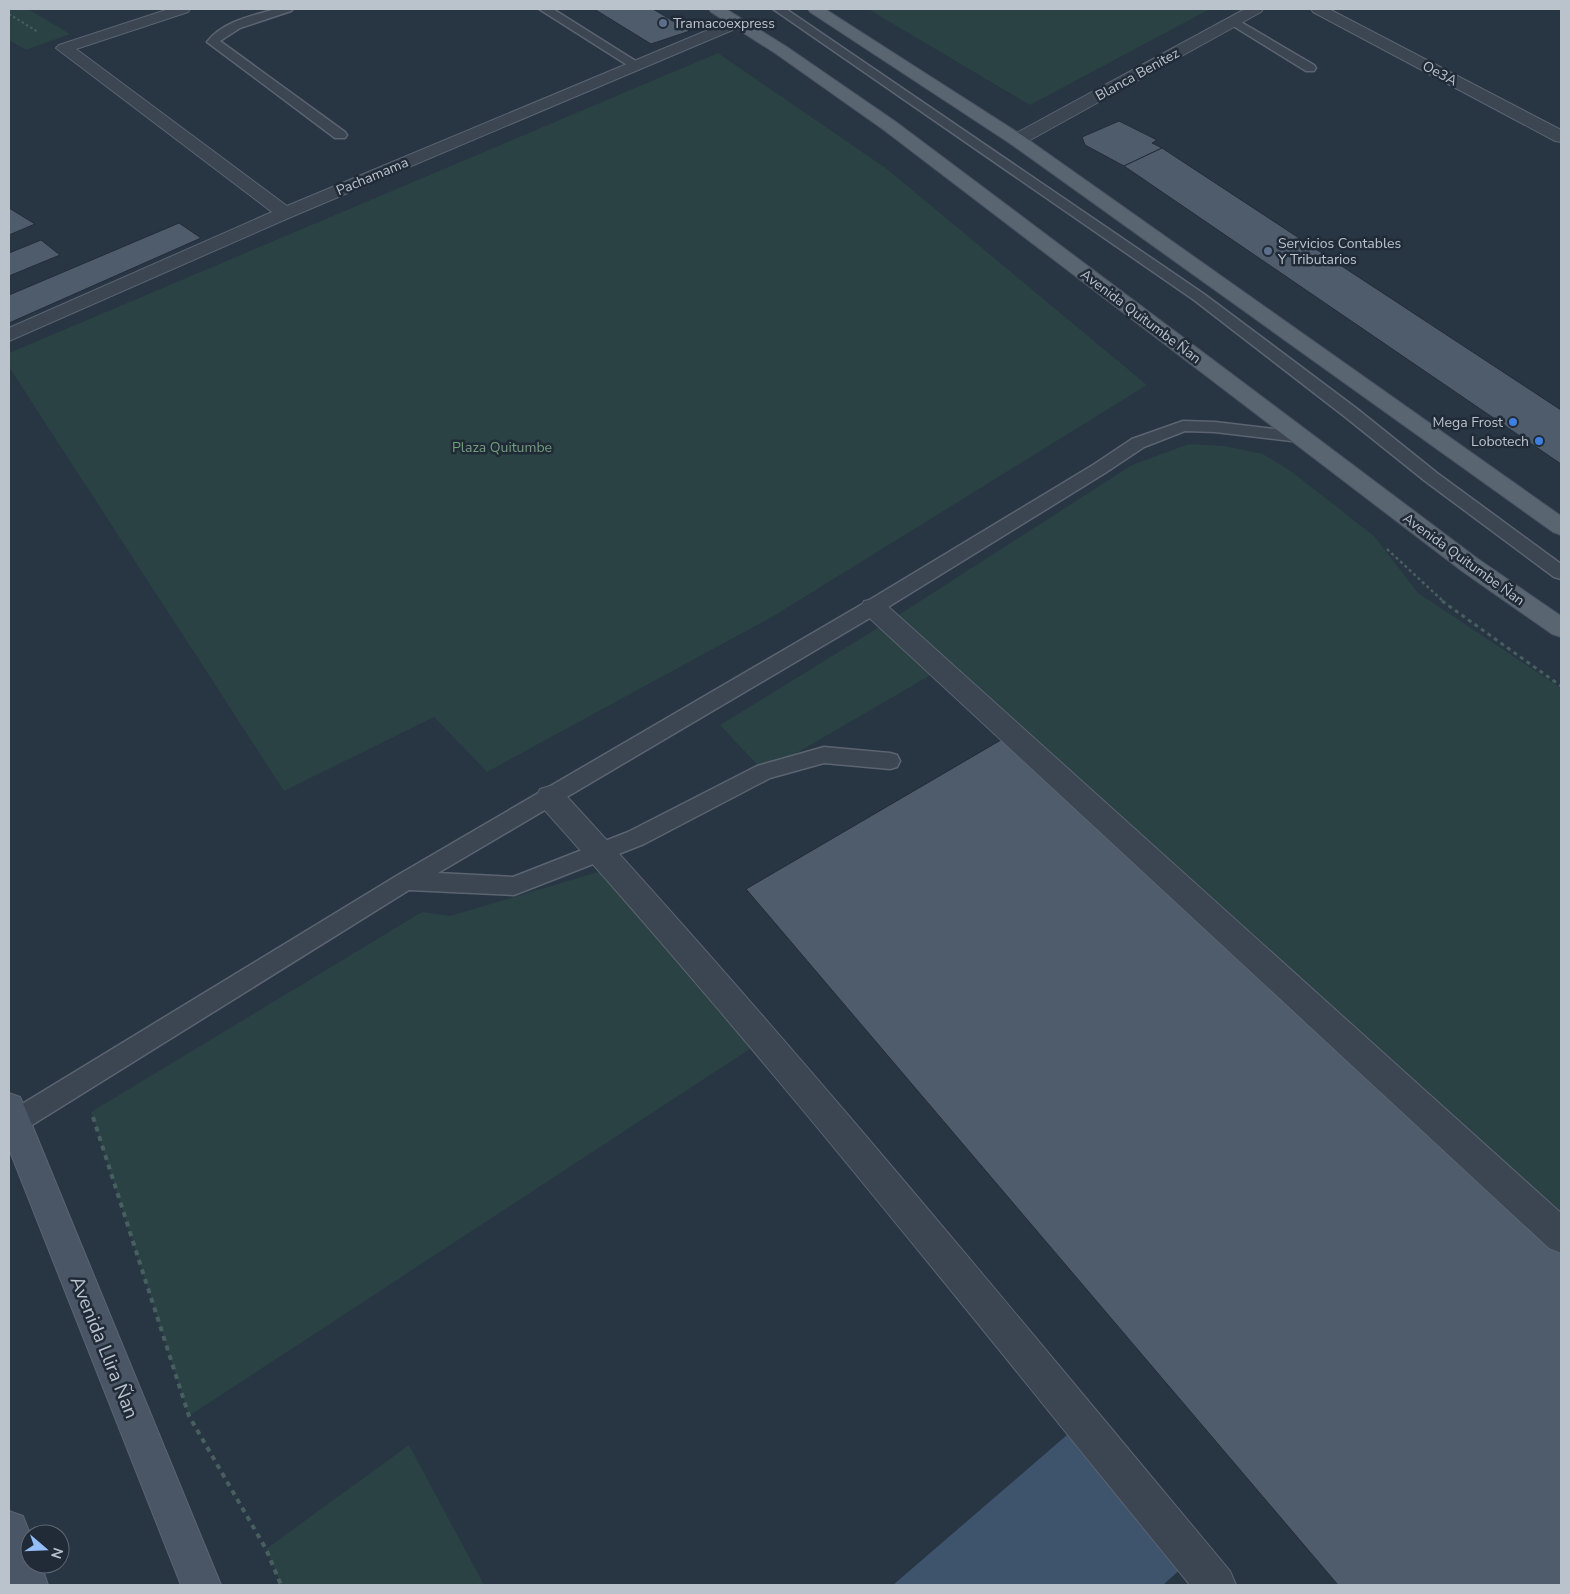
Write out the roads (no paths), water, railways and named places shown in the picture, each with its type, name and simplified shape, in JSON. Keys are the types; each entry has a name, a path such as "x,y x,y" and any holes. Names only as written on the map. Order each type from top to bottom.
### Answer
{"main road":[{"name":"Avenida Quitumbe Ñan","path":"716,9 781,50 890,126 1470,565 1561,628"},
{"path":"815,9 1017,140 1559,523"}],"street":[{"path":"183,9 64,48 285,213"},
{"name":"Blanca Benitez","path":"1017,140 1256,9"},
{"name":"Oe3A","path":"1318,9 1561,137"},
{"name":"Pachamama","path":"9,334 285,213 736,22"},
{"path":"873,607 1561,1236"},
{"path":"550,797 602,852 784,1062 1216,1585"},
{"name":"Avenida Llira Ñan","path":"12,1115 201,1585"},
{"path":"9,1530 28,1585"}],"lane":[{"path":"287,9 231,27 218,34 213,42 340,135"},
{"path":"545,9 636,65"},
{"path":"778,9 1200,298 1350,412 1431,477 1561,573"},
{"path":"1234,22 1310,68"},
{"path":"12,1115 81,1082 406,881 873,607 1099,470 1138,443 1183,426 1215,427 1300,436"},
{"path":"406,881 514,886 636,838 764,772 824,755 890,761"}],"water":[{"path":"1082,1422 1193,1558 1163,1585 893,1585"}],"place":[{"name":"Tramacoexpress","path":"663,23"},
{"name":"Servicios Contables Y Tributarios","path":"1268,251"},
{"name":"Mega Frost","path":"1513,422"},
{"name":"Lobotech","path":"1539,441"}],"park label":[{"name":"Plaza Quitumbe","path":"502,447"}]}
